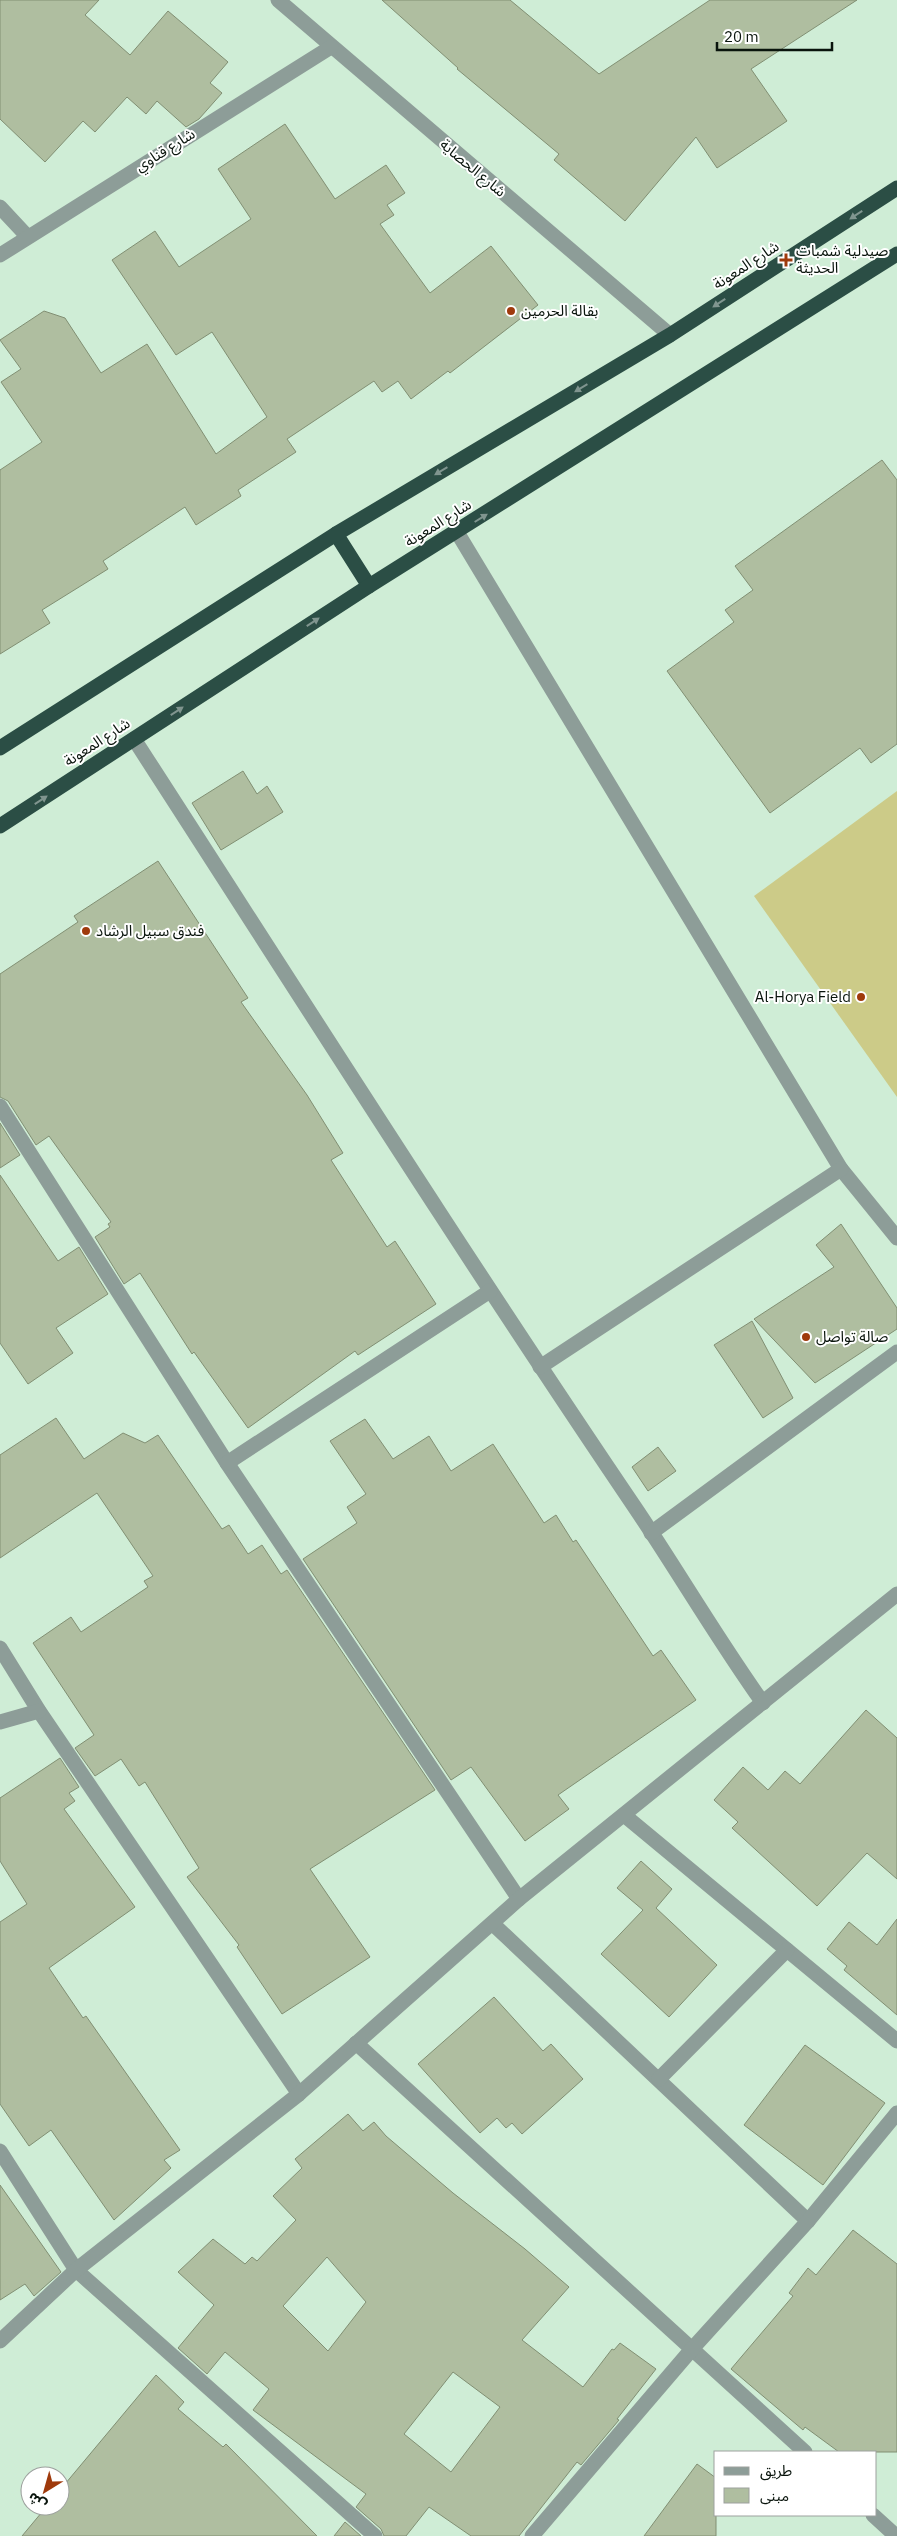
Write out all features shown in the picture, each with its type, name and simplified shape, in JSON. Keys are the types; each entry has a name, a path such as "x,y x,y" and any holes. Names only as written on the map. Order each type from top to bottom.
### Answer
{"highway":[{"name":"شارع المعونة","path":"0,748 336,534 670,335 897,188"},
{"name":"شارع المعونة","path":"0,826 369,586 897,254"},
{"path":"336,534 369,586"}],"street":[{"name":"شارع الحصاية","path":"278,0 670,335"},
{"name":"شارع قناوي","path":"0,255 27,236 331,47"},
{"path":"0,207 27,236"},
{"path":"457,532 842,1169 897,1238"},
{"path":"134,739 490,1291 652,1533 724,1649 762,1703"},
{"path":"0,1106 227,1463 519,1899"},
{"path":"540,1367 842,1169"},
{"path":"227,1463 490,1291"},
{"path":"652,1533 897,1352"},
{"path":"0,2341 76,2270 299,2094 519,1899 897,1594"},
{"path":"0,1648 39,1711 299,2094"},
{"path":"0,1722 39,1711"},
{"path":"624,1815 897,2041"},
{"path":"493,1924 808,2221"},
{"path":"659,2080 787,1950"},
{"path":"356,2043 804,2451"},
{"path":"532,2536 692,2349 808,2221 897,2113"},
{"path":"0,2151 76,2270 374,2536"},
{"path":"874,2516 896,2536"}],"shaded area":[{"name":"Al-Horya Field","path":"897,791 897,1097 754,896"}],"building":[{"path":"0,0 99,0 85,15 130,55 168,11 228,62 210,83 222,93 199,119 186,127 157,101 146,114 127,97 95,132 83,121 45,162 0,119"},
{"path":"382,0 510,0 599,74 710,0 857,0 751,69 787,121 717,168 696,137 625,221 554,160 559,154 457,69"},
{"path":"285,124 335,199 386,165 405,193 387,205 394,215 380,224 430,293 491,246 538,305 450,373 448,371 411,399 398,381 382,392 374,381 287,439 296,452 238,490 241,496 196,525 185,507 103,561 108,569 42,610 50,623 0,654 0,470 42,442 1,382 21,369 0,340 44,311 65,318 101,373 147,344 216,454 267,417 212,332 176,355 112,260 155,231 179,267 251,219 218,169"},
{"path":"882,460 897,480 897,744 871,763 860,748 770,813 667,671 734,622 725,610 753,590 735,566"},
{"path":"243,771 257,794 267,786 283,812 221,850 192,803"},
{"path":"158,861 248,998 241,1002 307,1095 343,1153 331,1160 387,1247 395,1241 436,1304 358,1355 355,1351 248,1428 194,1352 192,1354 140,1273 124,1284 95,1237 110,1227 108,1224 111,1222 49,1136 36,1145 8,1101 0,1097 0,974 78,922 74,916"},
{"path":"0,1123 20,1155 0,1168"},
{"path":"0,1175 58,1261 79,1247 108,1294 56,1328 73,1353 28,1384 0,1343"},
{"name":"صالة تواصل","path":"841,1224 897,1308 897,1329 815,1383 754,1319 834,1267 816,1245"},
{"path":"752,1321 793,1398 763,1418 714,1345"},
{"path":"56,1418 84,1459 123,1433 145,1443 158,1435 222,1529 229,1525 248,1554 262,1545 281,1574 287,1570 435,1790 310,1869 370,1957 282,2014 237,1947 239,1945 187,1877 199,1868 145,1782 139,1786 121,1759 95,1776 75,1748 94,1735 33,1643 71,1617 81,1632 148,1587 144,1581 153,1576 97,1493 0,1558 0,1455"},
{"path":"365,1419 393,1459 429,1436 451,1471 493,1444 544,1523 556,1515 573,1542 576,1540 653,1656 661,1650 696,1700 558,1795 569,1809 525,1841 471,1767 451,1780 303,1559 357,1523 347,1507 366,1494 330,1441"},
{"path":"658,1447 676,1471 648,1491 632,1467"},
{"path":"866,1710 897,1738 897,1879 867,1853 817,1906 732,1828 738,1822 714,1800 743,1767 768,1790 785,1771 800,1784"},
{"path":"60,1758 79,1787 69,1793 75,1801 64,1809 135,1907 49,1968 83,2018 86,2016 180,2150 164,2160 171,2168 114,2220 51,2130 29,2146 0,2104 0,1922 27,1904 0,1861 0,1798"},
{"path":"641,1861 672,1889 656,1908 717,1965 669,2017 601,1954 643,1910 617,1888"},
{"path":"897,1919 897,2015 844,1970 847,1966 827,1949 849,1922 877,1945"},
{"path":"494,1997 543,2051 551,2044 583,2079 522,2134 512,2123 506,2128 497,2118 480,2133 418,2064"},
{"path":"805,2045 885,2103 823,2185 744,2125"},
{"path":"348,2114 363,2131 374,2122 386,2136 453,2193 525,2249 569,2287 522,2340 583,2387 612,2349 614,2350 620,2343 656,2369 617,2419 619,2420 581,2465 577,2462 519,2536 471,2536 429,2507 406,2536 384,2536 381,2529 356,2507 366,2494 253,2410 269,2389 225,2352 207,2374 178,2348 214,2305 178,2272 213,2239 245,2264 252,2257 257,2261 296,2220 273,2196 302,2168 295,2159","holes":["327,2257 366,2302 328,2351 283,2306","453,2372 500,2407 451,2472 404,2434"]},
{"path":"0,2185 61,2272 34,2296 25,2284 0,2300"},
{"path":"853,2230 897,2264 897,2452 838,2451 805,2427 803,2430 731,2369 793,2296 789,2293 808,2268 816,2275"},
{"path":"156,2375 184,2402 178,2409 223,2447 226,2444 317,2536 22,2536 39,2516 70,2516 70,2478"},
{"path":"697,2464 714,2477 716,2536 644,2536"},
{"path":"345,2522 361,2536 334,2536"}],"place":[{"name":"صيدلية شمبات الحديثة","path":"786,260"},
{"name":"بقالة الحرمين","path":"511,311"},
{"name":"فندق سبيل الرشاد","path":"86,931"},
{"name":"Al-Horya Field","path":"861,997"},
{"name":"صالة تواصل","path":"806,1337"}]}
